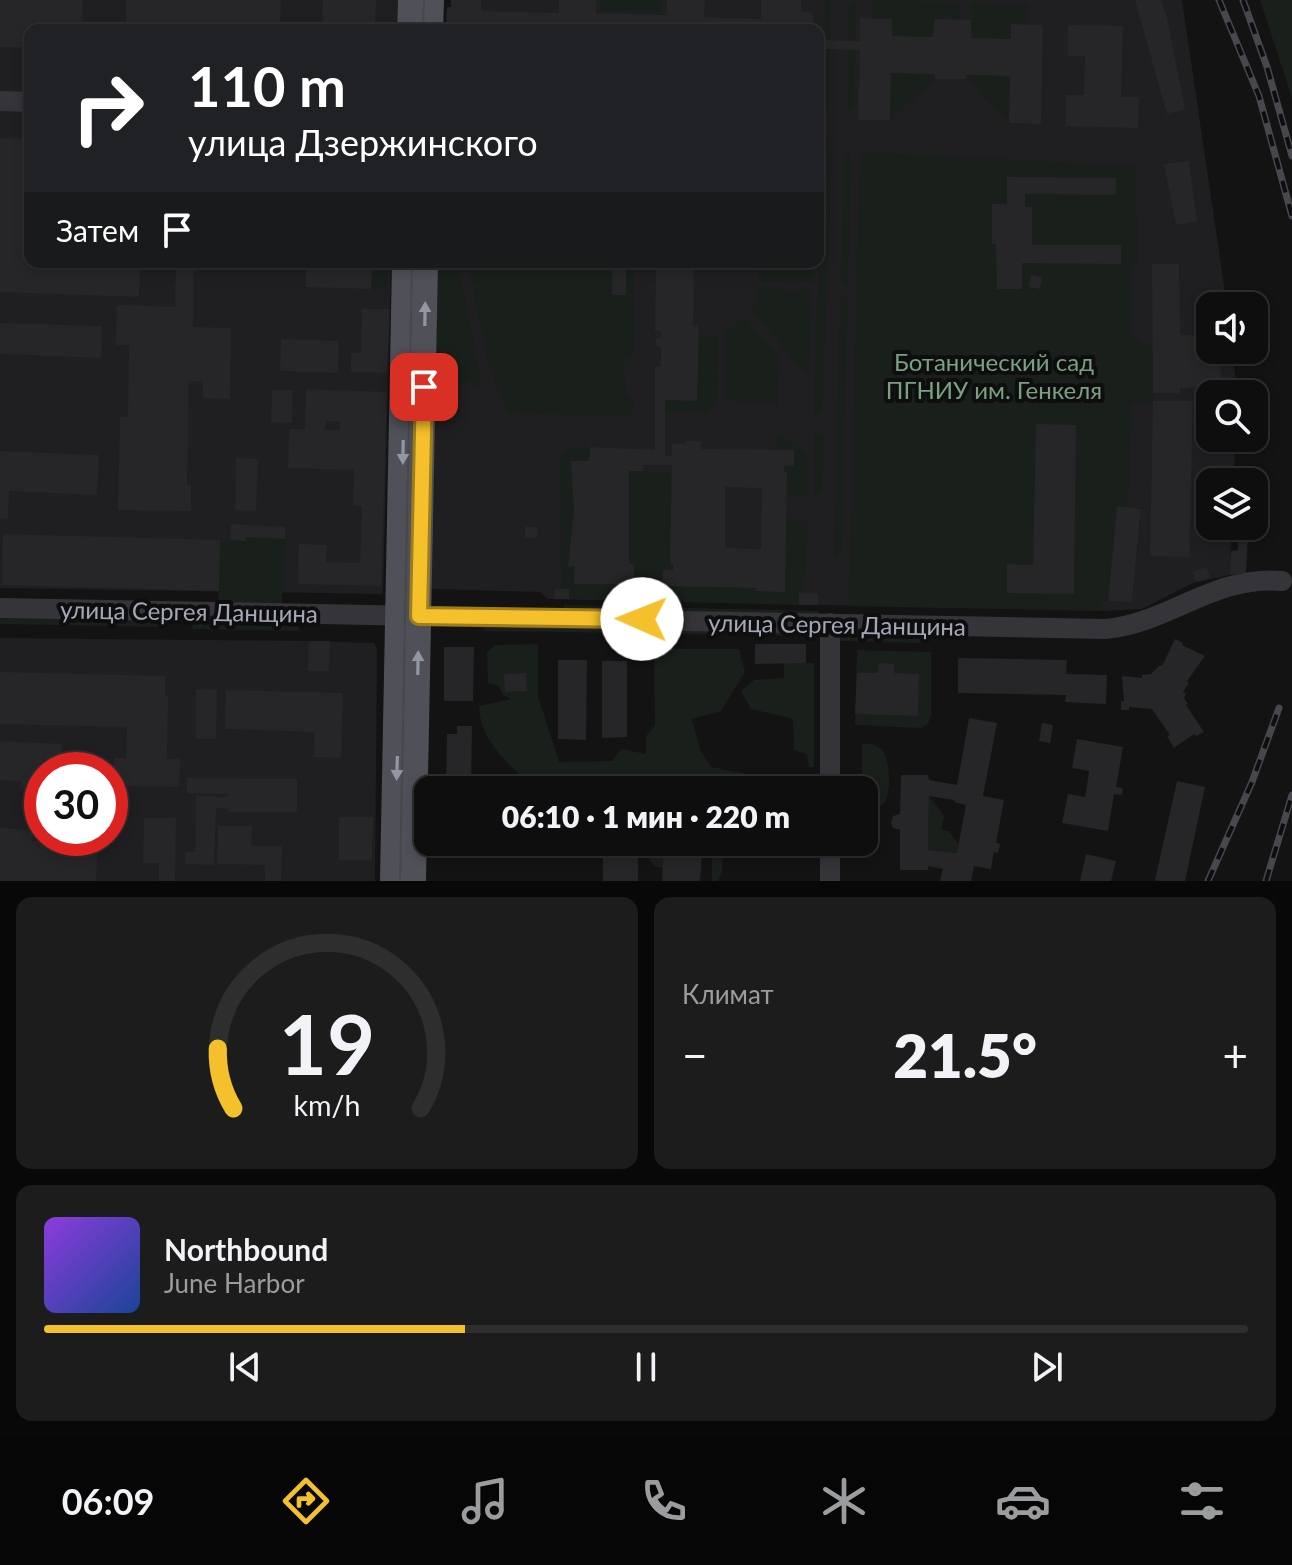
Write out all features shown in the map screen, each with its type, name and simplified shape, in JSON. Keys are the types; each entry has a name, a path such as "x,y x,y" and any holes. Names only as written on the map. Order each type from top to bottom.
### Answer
{"main road":[{"path":"410,24 411,0"},
{"path":"430,24 431,0"},
{"path":"405,268 413,881"},
{"path":"393,881 425,268"}],"street":[{"path":"0,101 24,102"},
{"name":"улица Сергея Данщина","path":"0,608 1118,628 1223,587 1256,580 1282,581"},
{"path":"830,623 830,776"},
{"path":"830,856 830,881"}],"shaded area":[{"path":"0,0 398,0 396,24 24,24 24,268 391,268 383,594 0,588"},
{"path":"451,0 1182,0 1225,292 1196,292 1196,364 1234,364 1236,380 1196,380 1196,452 1235,452 1234,468 1196,468 1196,540 1231,540 1229,575 1193,583 1142,609 1103,611 548,599 540,592 431,589 436,268 824,268 824,24 446,24 447,7 451,7","holes":["1117,507 1141,509 1132,603 1108,601"]},
{"path":"0,638 374,643 377,649 375,881 0,881"}],"green space":[{"path":"601,0 661,0 661,12 601,10"},
{"path":"824,0 830,0 828,111 824,108"},
{"path":"856,0 853,110 848,110 849,9"},
{"path":"872,0 960,3 959,20 933,37 892,36 892,19 872,18"},
{"path":"1260,0 1292,0 1292,98"},
{"path":"971,3 1028,5 1027,25 1012,24 1011,39 971,38"},
{"path":"891,73 935,74 935,79 890,120"},
{"path":"966,75 1010,76 1009,123 966,79"},
{"path":"824,133 831,145 832,155 822,411 814,416 819,268 824,268"},
{"path":"845,149 851,154 848,285 841,283"},
{"name":"Ботанический сад ПГНИУ им. Генкеля","path":"860,152 1135,166 1138,260 1131,265 1131,334 1153,348 1153,402 1131,404 1128,508 1117,507 1108,601 1102,601 1103,611 849,606"},
{"path":"372,268 388,268 388,287 371,289"},
{"path":"436,268 459,268 482,388 470,382 458,382 446,394 448,404 435,405"},
{"path":"470,268 634,268 634,355 624,360 625,393 634,399 632,413 624,416 511,413 496,384 479,319"},
{"path":"757,268 812,268 811,282 800,282 793,276 784,282 760,281"},
{"path":"759,287 793,293 799,289 811,290 809,377 752,311"},
{"path":"847,297 842,553 834,559 840,299"},
{"path":"745,318 779,359 777,407 773,402 724,400 725,333"},
{"path":"718,336 717,399 708,413 665,412 665,400 697,400 699,337"},
{"path":"815,433 823,437 822,491 814,497"},
{"path":"775,435 780,435 808,458 807,497 786,497 787,472 784,472 784,466 794,466 794,451 776,450"},
{"path":"573,447 590,447 591,461 571,461 574,511 571,550 575,584 634,584 634,565 629,564 629,471 671,473 670,563 673,570 663,570 662,586 756,588 757,591 784,592 786,521 807,521 805,580 799,593 799,605 569,599 569,589 562,589 560,462 564,451"},
{"path":"246,537 285,539 282,604 218,604 220,544 230,540 246,541"},
{"path":"564,605 819,611 819,617 564,611"},
{"path":"0,618 163,620 163,627 0,624"},
{"path":"485,622 805,628 805,636 484,631"},
{"path":"193,623 299,626 298,631 192,629"},
{"path":"840,633 921,635 921,643 840,641"},
{"path":"538,644 538,696 559,762 612,761 621,749 646,754 646,736 655,725 654,649 739,649 745,672 721,711 692,719 700,750 711,767 757,776 522,776 490,741 481,719 479,706 511,699 503,695 499,686 488,683 487,652 495,645"},
{"path":"857,650 931,652 931,715 928,724 922,728 855,725"},
{"path":"784,663 814,663 814,767 809,767 807,754 794,750 793,719 751,709 741,691 754,680 784,678"},
{"path":"862,744 872,744 882,749 889,786 880,807 878,776 862,776"},
{"path":"929,796 946,819 943,818 942,830 949,831 959,845 957,853 928,850"},
{"path":"647,856 663,856 663,868 654,866"},
{"path":"712,856 723,856 722,872 718,881 712,881"}],"building":[{"path":"0,0 83,0 82,24 24,24 24,48 0,47"},
{"path":"126,0 281,0 280,24 126,24"},
{"path":"323,0 376,0 375,24 322,24"},
{"path":"451,0 481,0 481,11 559,13 559,0 596,0 596,13 667,15 667,0 705,0 704,17 761,19 761,0 801,0 801,12 813,15 813,24 446,24 447,7 451,7"},
{"path":"1135,0 1161,0 1185,109 1167,114"},
{"path":"860,18 892,19 892,36 933,37 934,19 971,20 971,38 1011,39 1011,24 1043,25 1041,124 1009,123 1010,76 966,75 966,79 935,79 935,74 891,73 890,120 858,120 860,50 824,49 824,40 860,41"},
{"path":"1068,25 1123,26 1121,97 1139,97 1138,128 1066,126 1066,95 1084,95 1085,56 1068,56"},
{"path":"0,138 24,139 24,268 140,268 139,297 0,292"},
{"path":"1189,161 1197,221 1176,225 1164,164"},
{"path":"1007,177 1116,178 1116,195 1025,194 1025,207 1032,207 1032,245 1121,245 1121,264 1022,263 1022,289 997,289 992,204 1007,204"},
{"path":"1152,264 1179,264 1180,335 1196,335 1196,364 1221,364 1221,380 1196,380 1196,388 1180,388 1180,393 1153,393"},
{"path":"176,268 194,268 193,327 231,328 230,399 203,398 203,381 189,381 187,485 191,485 191,511 118,510 120,417 128,417 129,345 116,345 117,305 175,307"},
{"path":"306,268 372,268 371,289 306,287"},
{"path":"656,268 694,268 693,325 699,325 697,401 665,400 665,456 672,456 672,444 685,444 685,441 701,441 701,449 794,450 794,466 784,466 784,472 787,472 785,592 756,591 756,588 662,586 663,570 673,570 673,564 670,564 672,465 643,465 644,471 629,471 629,564 634,564 634,584 574,584 575,566 568,566 574,511 571,461 589,461 590,447 655,450 655,367 661,367 661,347 656,346 656,338 661,338 661,331 655,331","holes":["725,487 762,488 761,549 725,548"]},
{"path":"612,269 626,269 626,295 612,295"},
{"path":"1031,275 1042,277 1040,289 1029,287"},
{"path":"362,309 390,309 387,373 351,372 351,353 361,353"},
{"path":"0,323 102,326 101,358 0,354"},
{"path":"281,339 339,341 338,373 280,371"},
{"path":"306,389 387,392 381,586 298,584 299,544 327,545 326,562 360,563 362,506 353,506 354,470 288,468 289,429 305,429","holes":["326,421 340,421 340,430 325,430"]},
{"path":"272,390 293,390 292,423 271,422"},
{"path":"1153,401 1193,401 1189,557 1150,556"},
{"path":"1036,424 1076,425 1074,594 1007,593 1007,564 1033,565"},
{"path":"0,451 99,455 97,495 9,491 8,519 0,518"},
{"path":"236,458 258,459 256,511 235,510"},
{"path":"1117,506 1141,509 1132,603 1108,601"},
{"path":"231,524 285,527 285,539 246,537 246,541 230,540"},
{"path":"525,527 538,527 537,538 525,538"},
{"path":"3,534 220,540 219,591 2,585"},
{"path":"1238,540 1248,540 1246,573 1229,575 1231,551 1238,550"},
{"path":"1207,567 1210,578 1196,582 1193,572"},
{"path":"555,589 569,589 569,599 554,599"},
{"path":"799,593 818,594 818,605 799,605"},
{"path":"1175,639 1205,656 1183,692 1186,694 1186,705 1204,732 1194,734 1174,748 1167,736 1170,735 1152,709 1129,707 1129,710 1121,710 1121,701 1124,701 1122,676 1142,678 1142,675 1151,674 1162,666"},
{"path":"309,641 330,641 329,671 308,671"},
{"path":"755,644 806,644 806,663 755,664"},
{"path":"444,647 474,647 473,701 444,701"},
{"path":"958,658 1067,660 1066,674 1107,675 1106,704 1065,702 1066,695 958,693"},
{"path":"558,660 587,660 586,740 558,739"},
{"path":"602,661 627,661 627,737 602,738"},
{"path":"879,663 894,664 894,673 919,674 918,716 855,714 857,673 878,673"},
{"path":"0,672 165,676 165,696 168,696 167,759 180,759 179,787 128,786 127,727 0,724"},
{"path":"526,673 527,691 505,692 504,674"},
{"path":"196,689 217,690 216,739 196,739"},
{"path":"226,690 343,693 341,758 314,757 315,732 225,729"},
{"path":"969,718 997,723 983,796 1004,800 996,843 1000,844 998,853 994,852 991,869 974,866 971,881 940,881 943,869 928,866 928,870 900,870 900,830 893,828 891,823 893,816 900,814 901,775 928,775 929,780 957,785","holes":["929,796 966,805 957,853 928,850"]},
{"path":"1042,723 1053,725 1050,743 1039,741"},
{"path":"457,726 472,726 471,776 446,776 447,734 457,734"},
{"path":"1077,739 1123,747 1116,787 1123,788 1122,795 1114,794 1108,831 1062,823 1068,794 1085,797 1089,771 1072,768"},
{"path":"0,741 62,744 62,752 24,752 24,789 20,789 21,781 0,780"},
{"path":"187,778 297,779 297,812 228,812 228,809 216,808 214,865 185,864 186,852 195,852 196,796 228,797 228,794 187,793"},
{"path":"1177,781 1205,787 1185,881 1159,881 1155,880"},
{"path":"339,817 373,817 372,860 339,860"},
{"path":"144,818 176,818 175,881 159,881 159,863 143,863"},
{"path":"218,826 252,826 251,846 282,846 281,881 265,881 265,865 217,864"},
{"path":"0,828 24,829 24,856 97,856 96,881 0,881"},
{"path":"1086,854 1116,861 1111,881 1080,881"},
{"path":"663,856 702,856 700,881 662,881"},
{"path":"603,857 638,857 638,881 603,881"}],"tram line":[{"path":"423,24 424,0"},
{"path":"400,881 412,268"}],"railway":[{"path":"1219,0 1259,96 1292,216"},
{"path":"1243,0 1267,67 1292,156"},
{"path":"1208,881 1252,782 1279,708"},
{"path":"1266,881 1292,795"}],"route":[{"path":"424,387 419,616 642,619"}]}
